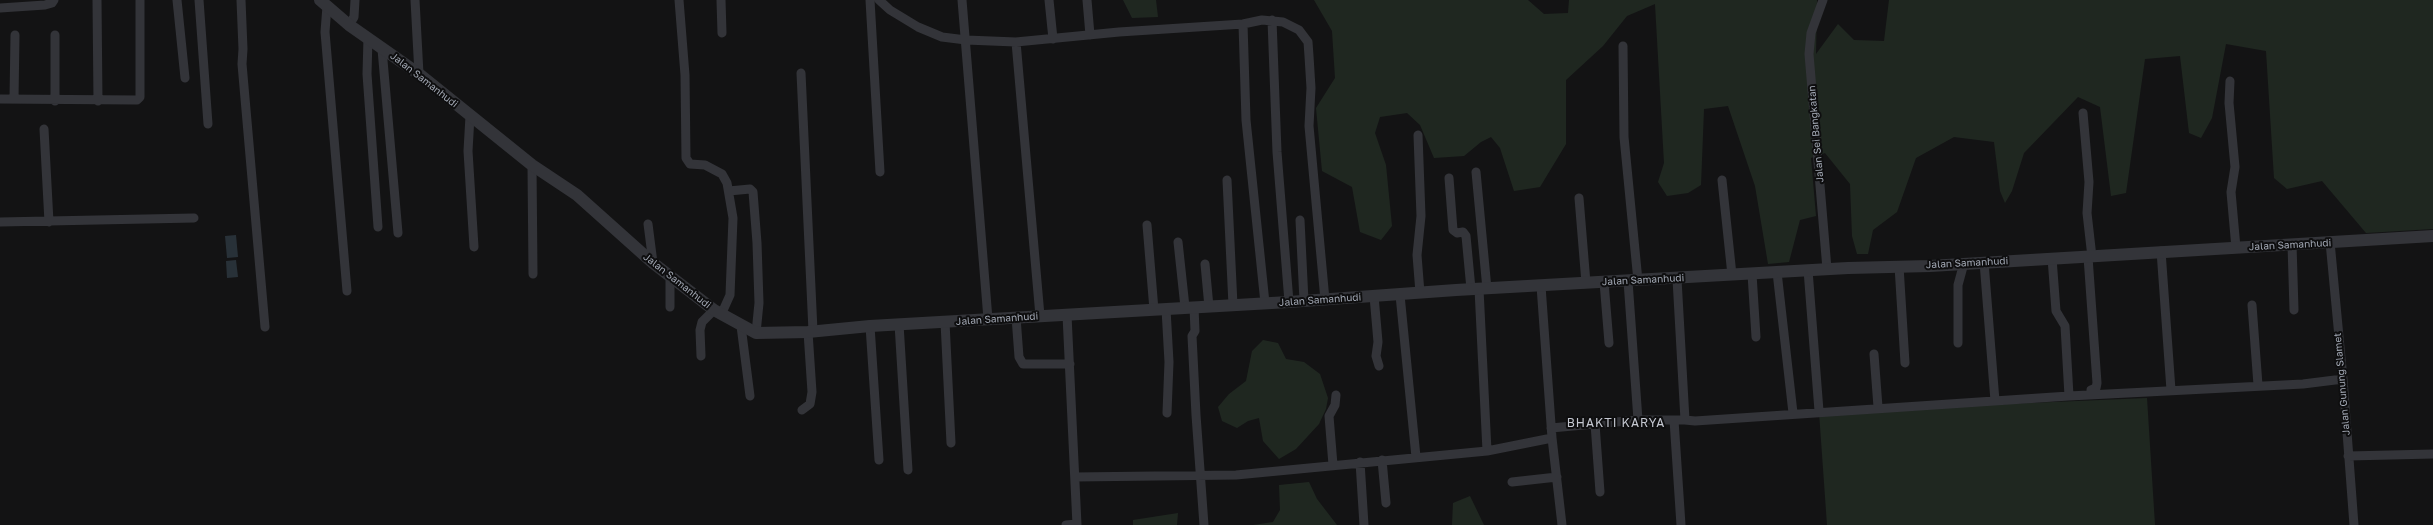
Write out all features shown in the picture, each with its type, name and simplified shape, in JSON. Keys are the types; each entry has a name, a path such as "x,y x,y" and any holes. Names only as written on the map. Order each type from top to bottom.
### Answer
{"street":[{"path":"0,8 45,5 52,3 54,0"},
{"path":"97,0 98,101"},
{"path":"0,100 137,100 140,97 140,0"},
{"path":"177,0 185,78"},
{"path":"199,0 208,124"},
{"path":"241,0 243,49 242,64 265,327"},
{"path":"349,25 354,17 355,0"},
{"path":"415,0 419,74"},
{"path":"679,0 685,75 686,158 690,164 705,165 722,174 729,192 733,218 733,263 730,299 718,312 702,322 700,330 701,356"},
{"path":"721,0 722,33"},
{"path":"870,0 880,172"},
{"path":"879,0 890,10 918,27 942,38 966,40 979,39 1016,42 1243,24 1256,20 1272,20 1291,24 1299,30 1308,42 1311,76 1309,126 1326,300"},
{"path":"962,0 988,319"},
{"path":"1049,0 1052,39"},
{"path":"1088,0 1090,35"},
{"name":"Jalan Sei Bangkatan","path":"1822,0 1811,33 1809,54 1827,269"},
{"path":"324,3 325,32 347,291"},
{"name":"Jalan Samanhudi","path":"324,3 349,25 419,74 532,165 577,195 653,263 718,312 756,333 810,331 1016,316 1067,315 1326,300 1479,289 1677,279 1827,269 2090,257 2161,251 2433,236"},
{"path":"1272,20 1276,152 1289,302"},
{"path":"1243,24 1246,120 1264,303"},
{"path":"14,99 15,35"},
{"path":"55,35 55,101"},
{"path":"368,38 367,74 378,227"},
{"path":"1016,42 1040,316"},
{"path":"1623,46 1624,137 1633,281 1638,420"},
{"path":"382,49 398,233"},
{"path":"801,73 812,392 810,404 802,410"},
{"path":"2230,81 2229,103 2235,168 2231,192 2236,248"},
{"path":"2083,113 2089,182 2087,214 2097,382 2096,388 2092,390 2091,395"},
{"path":"470,116 468,151 474,247"},
{"path":"44,129 49,222"},
{"path":"1418,135 1421,216 1417,255 1420,293"},
{"path":"532,165 534,274"},
{"path":"1476,172 1479,289 1487,451"},
{"path":"1449,178 1453,230 1457,233 1463,232 1466,236 1479,289"},
{"path":"1227,180 1233,305"},
{"path":"1722,180 1732,275"},
{"path":"729,192 750,190 753,192 758,243 758,304 756,333"},
{"path":"1579,198 1586,283"},
{"path":"0,222 194,218"},
{"path":"1300,220 1304,301"},
{"path":"648,224 653,263"},
{"path":"1147,225 1169,362 1167,413"},
{"path":"1178,242 1189,307 1195,331 1192,336 1204,525"},
{"name":"Jalan Gunung Slamet","path":"2330,242 2343,379 2354,525"},
{"path":"2292,244 2294,310"},
{"path":"2161,251 2172,390"},
{"path":"2052,258 2056,311 2065,326 2069,396"},
{"path":"1984,262 1995,402"},
{"path":"1958,343 1958,285 1964,263"},
{"path":"1205,264 1209,307"},
{"path":"1900,266 1905,363"},
{"path":"1808,270 1819,412"},
{"path":"1777,272 1793,413"},
{"path":"1752,274 1756,337"},
{"path":"670,275 670,307"},
{"path":"1677,279 1685,420"},
{"path":"1604,282 1609,342"},
{"path":"1541,286 1551,428 1562,525"},
{"path":"1400,295 1416,457"},
{"path":"1374,296 1378,342 1376,356 1379,366"},
{"path":"2252,305 2258,385"},
{"path":"1066,525 1077,524 1067,315"},
{"path":"1016,316 1019,357 1023,364 1070,364"},
{"path":"945,322 951,443"},
{"path":"899,324 908,470"},
{"path":"742,326 750,396"},
{"path":"870,326 879,460"},
{"path":"1874,354 1878,407"},
{"path":"1551,428 1638,420 1695,421 1878,407 1995,402 2069,396 2258,385 2302,384 2343,379"},
{"path":"1333,465 1329,416 1335,405 1336,395"},
{"path":"1674,420 1681,525"},
{"path":"1595,424 1600,492"},
{"path":"1075,477 1201,476 1487,451 1552,438"},
{"path":"2348,456 2433,454"},
{"path":"1382,460 1386,503"},
{"path":"1360,462 1364,524"},
{"path":"1512,482 1557,477"}],"shaded area":[{"path":"1123,0 1156,0 1158,17 1132,18"},
{"path":"1314,0 1528,0 1544,14 1568,13 1569,0 1817,0 1816,54 1838,24 1854,40 1884,41 1889,0 2433,0 2433,229 2366,233 2322,181 2287,189 2274,178 2266,51 2226,44 2212,118 2201,138 2189,133 2180,56 2145,59 2126,193 2111,196 2100,107 2078,97 2024,153 2012,191 2005,203 2000,191 1994,142 1954,137 1916,158 1897,212 1873,230 1868,254 1857,254 1852,236 1850,184 1825,153 1811,158 1816,216 1800,220 1789,262 1768,264 1755,186 1728,106 1704,109 1701,185 1688,193 1667,196 1658,182 1664,163 1655,4 1627,16 1603,46 1566,80 1566,144 1540,187 1514,191 1500,148 1491,137 1481,142 1464,156 1434,158 1420,125 1407,113 1380,117 1375,133 1386,165 1392,226 1381,240 1360,232 1352,187 1322,171 1316,108 1335,78 1332,31"},
{"path":"236,235 238,257 227,258 225,236"},
{"path":"236,260 238,277 227,278 226,261"},
{"path":"1263,340 1278,343 1286,359 1304,362 1320,374 1328,398 1326,409 1319,424 1296,449 1279,459 1263,441 1259,418 1248,421 1237,428 1222,421 1218,407 1229,394 1246,381 1252,351"},
{"path":"2147,398 2155,525 1827,525 1819,412"},
{"path":"1309,482 1317,499 1337,525 1253,525 1273,522 1280,510 1279,485"},
{"path":"1470,496 1484,525 1452,525 1453,503"},
{"path":"1178,513 1177,525 1133,525 1133,520"}],"district":[{"name":"BHAKTI KARYA","path":"1616,423"}]}
